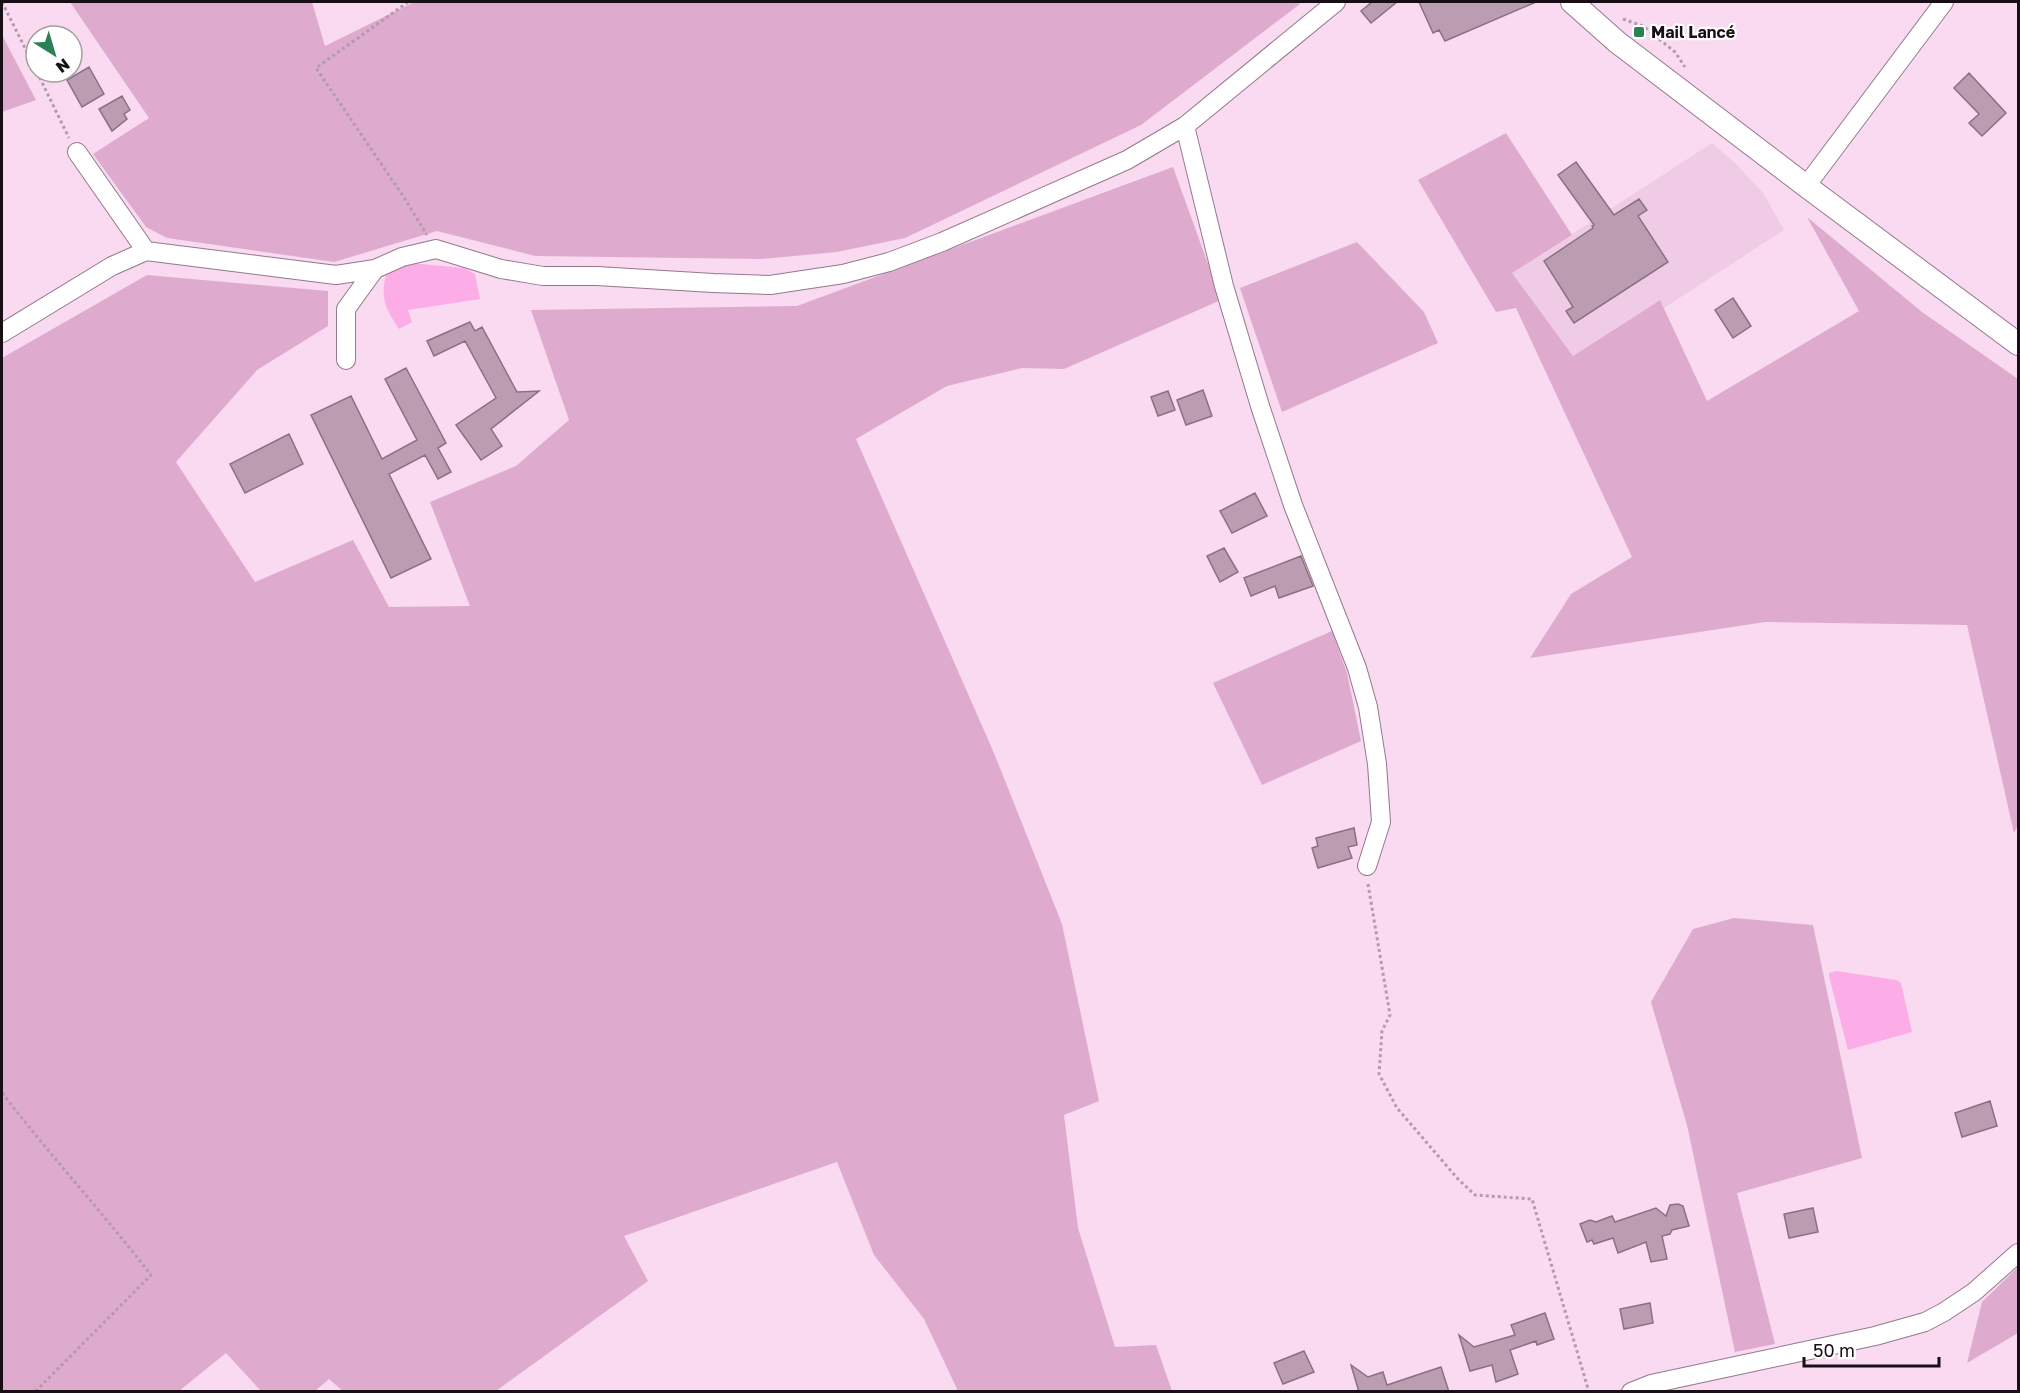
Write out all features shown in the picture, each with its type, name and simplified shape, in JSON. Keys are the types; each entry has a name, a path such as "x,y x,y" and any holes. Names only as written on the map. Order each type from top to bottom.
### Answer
{"main road":[{"path":"1572,2 1617,42 2019,344"}],"street":[{"path":"2,333 112,267 146,251 336,275 375,268 402,257 436,249 501,269 543,276 597,276 770,285 843,274 889,262 942,242 1127,160 1185,126 1336,2"},
{"path":"1806,186 1944,2"},
{"path":"1185,126 1224,286 1260,406 1293,505 1357,668 1368,707 1377,764 1381,822 1367,866"},
{"path":"76,152 146,251"},
{"path":"346,360 346,309 375,268"},
{"path":"1631,1392 1652,1384 1875,1336 1925,1322 1974,1292 2019,1253"}],"path":[{"path":"2,2 24,45"},
{"path":"408,2 316,68 436,249"},
{"path":"43,84 76,152"},
{"path":"1367,866 1368,895 1390,1015 1382,1031 1378,1074 1397,1108 1458,1179 1475,1195 1532,1199 1589,1392"},
{"path":"2,1093 151,1275 35,1392"}],"shaded area":[{"path":"70,2 312,2 325,46 414,2 1297,2 1300,4 1141,125 905,238 837,252 762,259 535,256 437,231 334,262 167,238 146,227 93,154 149,118"},
{"path":"2,35 24,77 24,84 28,84 36,100 2,112"},
{"path":"1506,133 1572,235 1512,273 1573,356 1660,300 1707,401 1859,311 1807,217 1922,312 2018,379 2018,825 2014,833 1967,625 1765,622 1530,658 1571,594 1632,557 1516,308 1496,312 1418,180"},
{"path":"1712,143 1734,162 1763,193 1784,230 1664,308 1659,300 1573,356 1512,273"},
{"path":"1173,167 1221,300 1064,369 1022,368 947,386 856,439 994,753 1062,924 1099,1101 1064,1115 1078,1228 1115,1347 1156,1345 1172,1391 958,1391 924,1319 874,1255 837,1162 624,1236 648,1281 496,1391 343,1391 329,1379 315,1391 261,1391 226,1353 179,1391 2,1391 2,358 147,275 328,291 328,326 257,370 176,462 255,582 353,540 389,607 470,606 430,502 516,466 569,420 531,310 797,306"},
{"path":"1357,242 1424,312 1438,343 1282,412 1240,288"},
{"path":"410,263 464,268 475,274 480,299 408,310 412,322 399,329 385,304 384,283 386,275 399,266"},
{"path":"1332,631 1347,673 1361,741 1262,785 1213,683"},
{"path":"1734,918 1813,925 1862,1158 1737,1193 1775,1344 1735,1352 1687,1125 1651,1002 1693,929"},
{"path":"1836,971 1896,980 1901,983 1912,1032 1848,1050 1829,976 1829,973"},
{"path":"2018,1267 2018,1333 1967,1363 1982,1302"}],"building":[{"path":"1372,2 1397,2 1371,23 1361,11"},
{"path":"1419,2 1536,2 1445,41 1439,30 1433,33"},
{"path":"89,67 104,94 82,107 69,84 84,84 84,70"},
{"path":"1969,73 2006,113 1982,136 1969,123 1979,114 1954,88"},
{"path":"122,96 130,110 124,114 127,119 112,131 99,109"},
{"path":"1576,162 1614,215 1639,199 1647,210 1638,216 1668,262 1574,323 1566,311 1573,307 1544,261 1593,228 1594,225 1558,175"},
{"path":"1733,298 1751,326 1733,338 1715,310"},
{"path":"470,322 475,331 482,327 517,392 539,391 491,429 502,446 481,460 456,425 496,398 465,341 434,356 427,341"},
{"path":"406,368 446,443 438,448 451,472 438,479 425,455 389,474 431,559 391,578 311,415 351,396 382,459 417,440 385,379"},
{"path":"1203,390 1212,416 1186,425 1177,400"},
{"path":"1168,391 1175,410 1158,416 1151,397"},
{"path":"289,434 303,464 245,493 230,464"},
{"path":"1255,493 1267,516 1232,533 1220,511"},
{"path":"1224,548 1238,572 1220,582 1207,556"},
{"path":"1301,556 1313,586 1279,598 1275,586 1251,596 1244,578"},
{"path":"1354,828 1357,845 1348,847 1352,858 1318,868 1312,848 1318,846 1316,838"},
{"path":"1990,1101 1997,1126 1962,1137 1955,1113"},
{"path":"1670,1205 1683,1206 1689,1226 1672,1230 1670,1234 1662,1236 1667,1259 1651,1262 1646,1242 1618,1253 1613,1238 1594,1244 1592,1240 1587,1242 1580,1224 1590,1220 1596,1222 1612,1216 1615,1222 1656,1208 1666,1216"},
{"path":"1813,1208 1818,1232 1789,1238 1784,1214"},
{"path":"1650,1303 1653,1323 1624,1329 1620,1309"},
{"path":"1545,1313 1554,1339 1537,1345 1536,1341 1510,1350 1518,1374 1496,1382 1492,1365 1470,1371 1459,1335 1474,1347 1515,1335 1511,1325"},
{"path":"1304,1351 1314,1372 1283,1384 1274,1363"},
{"path":"1351,1365 1368,1377 1383,1372 1387,1385 1441,1367 1449,1392 1359,1392"}],"place":[{"name":"Mail Lancé","path":"1639,32"}]}
